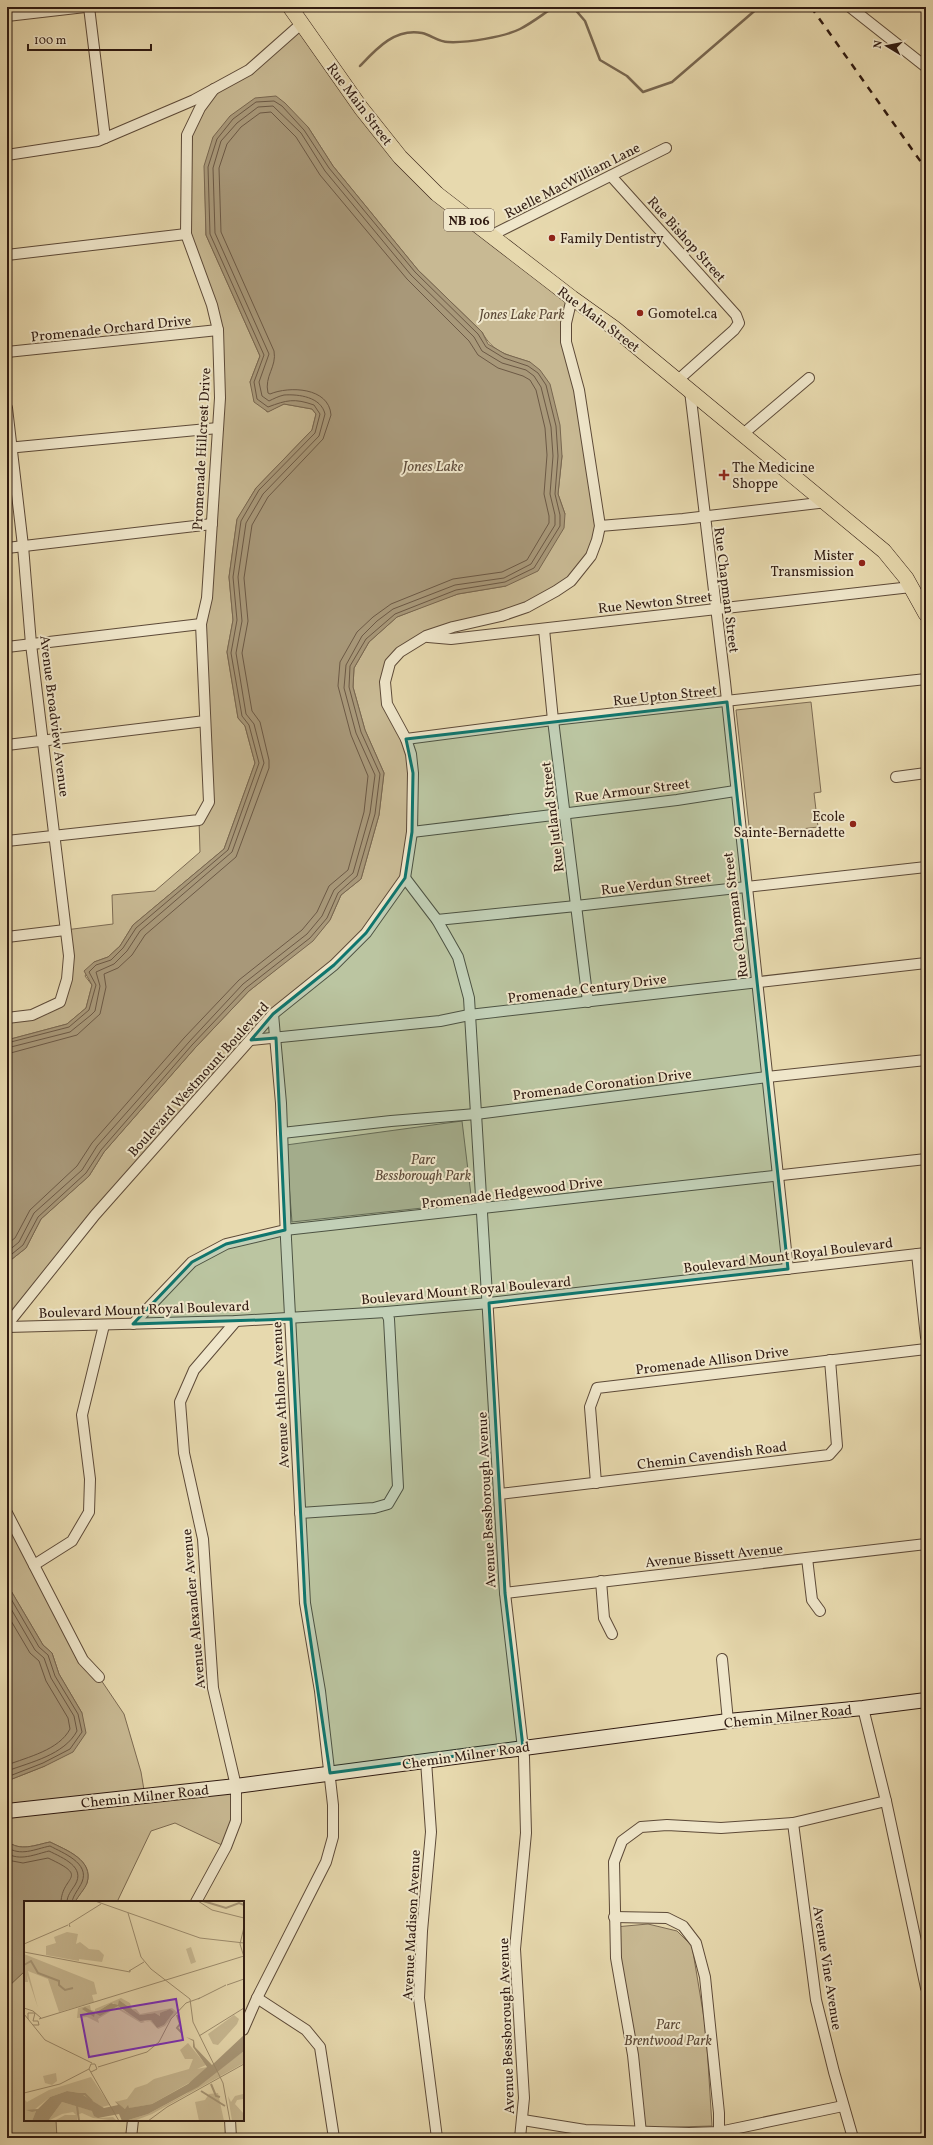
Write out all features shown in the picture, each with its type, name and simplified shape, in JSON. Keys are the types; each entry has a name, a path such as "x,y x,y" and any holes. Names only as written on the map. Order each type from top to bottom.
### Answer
{"main road":[{"name":"Rue Main Street","path":"290,7 361,108 400,157 436,194 572,298 614,328 827,502 884,551 906,578 926,614"}],"street":[{"path":"7,16 85,7"},
{"path":"89,7 104,138"},
{"path":"850,7 926,67"},
{"path":"7,156 98,141 214,89 249,70 301,24"},
{"name":"Promenade Hillcrest Drive","path":"55,834 199,820 209,802 201,624 207,598 220,398 218,330 212,305 186,234 187,135 200,108 214,89"},
{"name":"Ruelle MacWilliam Lane","path":"490,236 666,148"},
{"name":"Rue Bishop Street","path":"611,176 736,316 739,323 734,330 678,380"},
{"path":"7,255 186,234"},
{"name":"Boulevard Westmount Boulevard","path":"7,1326 95,1215 273,1014 334,965 366,933 405,878 412,832 413,773 411,754 406,739 386,704 385,682 390,663 400,652 426,636 453,627 501,616 527,607 556,591 571,580 591,556 598,540 600,526 579,390 566,342 566,323 572,298"},
{"name":"Promenade Orchard Drive","path":"7,352 218,330"},
{"path":"743,434 809,378"},
{"name":"Rue Chapman Street","path":"690,391 727,702 788,1269"},
{"name":"Avenue Broadview Avenue","path":"7,408 9,448 23,546 31,644 69,956 67,979 60,1002 32,1015 7,1018"},
{"path":"9,448 218,428"},
{"path":"600,526 827,502"},
{"path":"7,548 212,524"},
{"name":"Rue Newton Street","path":"426,636 451,639 911,587"},
{"path":"7,647 201,624"},
{"name":"Rue Jutland Street","path":"544,628 553,720 588,1002"},
{"name":"Rue Upton Street","path":"406,739 553,720 926,679"},
{"path":"7,745 205,721"},
{"path":"896,777 926,773"},
{"name":"Rue Armour Street","path":"412,832 564,812 677,800 736,791"},
{"path":"7,841 55,834"},
{"name":"Rue Verdun Street","path":"437,920 926,867"},
{"name":"Avenue Bessborough Avenue","path":"405,878 437,920 458,957 469,998 489,1303 505,1593 523,1747 526,1833 516,1949 524,2098 520,2138"},
{"path":"7,937 65,930"},
{"name":"Promenade Century Drive","path":"251,1040 440,1021 469,1015 926,963"},
{"name":"Avenue Athlone Avenue","path":"244,2028 257,1998 326,1862 330,1850 334,1824 330,1773 320,1691 305,1603 282,1133 273,1014"},
{"name":"Promenade Coronation Drive","path":"282,1133 391,1120 476,1114 767,1077 926,1060"},
{"name":"Promenade Hedgewood Drive","path":"133,1324 192,1262 226,1244 286,1230 483,1210 926,1159"},
{"path":"921,1253 926,1338"},
{"name":"Boulevard Mount Royal Boulevard","path":"7,1326 236,1321 386,1312 489,1303 921,1253"},
{"path":"300,1513 374,1508 388,1504 398,1487 389,1320 386,1312"},
{"name":"Avenue Alexander Avenue","path":"197,1901 226,1847 236,1822 236,1786 213,1688 203,1539 184,1453 180,1402 194,1370 236,1321"},
{"path":"34,1565 72,1542 89,1512 90,1478 82,1415 104,1325"},
{"name":"Promenade Allison Drive","path":"596,1483 590,1407 597,1388 926,1349"},
{"name":"Chemin Cavendish Road","path":"500,1494 829,1455 837,1446 830,1360"},
{"path":"7,1513 83,1660 99,1677"},
{"name":"Avenue Bissett Avenue","path":"505,1593 926,1544"},
{"path":"807,1558 812,1600 820,1611"},
{"path":"601,1581 604,1618 612,1634"},
{"path":"722,1659 728,1721"},
{"name":"Chemin Milner Road","path":"7,1811 236,1786 728,1721 863,1708 926,1700"},
{"path":"863,1708 886,1801 926,1988"},
{"name":"Avenue Madison Avenue","path":"426,1761 431,1832 422,1931 419,1998 437,2138"},
{"path":"641,2133 633,2055 616,1958 614,1862 622,1841 641,1827 667,1825 721,1828 793,1822 886,1801"},
{"name":"Avenue Vine Avenue","path":"793,1822 816,2000 853,2138"},
{"path":"614,1917 668,1918 683,1926 696,1943 705,1977 719,2113 718,2132"},
{"path":"257,1998 306,2030 320,2047 334,2138"},
{"path":"523,2120 586,2130 641,2133 718,2132 844,2106"},
{"path":"131,2138 133,2121"},
{"path":"230,2121 231,2138"}],"highlighted area":[{"path":"727,702 788,1269 489,1303 505,1593 523,1747 330,1773 305,1603 291,1319 133,1324 192,1262 226,1244 285,1230 276,1038 251,1040 273,1014 334,965 366,933 405,878 412,832 413,773 406,739"}],"green space":[{"name":"Jones Lake Park","path":"301,24 400,157 572,298 570,356 597,540 571,581 527,607 426,636 390,663 387,704 406,739 413,773 405,878 366,933 273,1014 7,1325 7,1263 26,1248 41,1219 89,1176 104,1152 195,1048 249,991 313,940 330,920 341,895 361,879 379,815 384,773 365,730 353,687 354,668 369,642 397,617 458,594 506,586 565,514 558,494 562,456 530,362 508,355 491,345 482,332 418,270 333,166 308,127 205,186 206,235 260,356 250,382 267,412 284,404 312,409 316,414 312,430 256,488 237,520 229,577 233,620 227,652 238,718 245,726 255,763 224,849 133,925 120,946 108,957 94,962 85,976 92,985 86,1008 67,1024 7,1040 7,1019 60,1002 67,979 65,930 113,924 112,895 155,891 200,852 199,820 209,802 201,624 207,598 218,330 186,234 187,135 214,89 249,70"},
{"path":"811,702 821,792 814,793 818,827 750,835 736,710"},
{"name":"Parc Bessborough Park","path":"462,1121 471,1195 469,1203 292,1222 286,1145"},
{"path":"7,1513 83,1660 99,1677 124,1714 141,1772 145,1796 236,1786 236,1821 226,1847 175,1823 151,1831 117,1901 76,1901 87,1883 88,1875 83,1862 71,1852 50,1842 22,1847 7,1841 7,1781 45,1766 82,1713 59,1674 52,1653 43,1645 7,1584"},
{"path":"7,1880 24,1901 13,1980 10,1984 24,1972 24,2121 56,2121 57,2138 7,2138"},
{"name":"Parc Brentwood Park","path":"648,1924 677,1931 692,1946 706,2030 712,2126 642,2128 615,1927"}],"water":[{"name":"Jones Lake","path":"276,96 285,103 308,127 333,166 418,270 482,332 488,344 505,354 530,362 540,370 550,384 560,425 562,456 558,494 565,514 564,528 538,571 506,586 458,594 397,617 369,642 354,668 353,687 365,730 384,773 379,815 361,879 341,895 330,920 313,941 249,991 195,1048 104,1152 89,1176 41,1219 26,1248 7,1263 7,1040 67,1024 86,1008 92,985 84,971 94,962 108,957 120,946 133,925 224,849 255,763 245,726 238,718 227,652 233,620 229,577 237,519 256,488 312,430 316,414 312,409 284,404 268,412 254,402 250,382 260,356 206,235 204,166 213,137 230,116 255,98"},
{"path":"7,1584 43,1645 52,1653 59,1674 82,1713 86,1733 73,1752 45,1766 7,1781"},
{"path":"7,1841 22,1847 50,1842 71,1852 83,1862 88,1875 87,1883 76,1901 24,1901 24,1972 7,1988"}],"waterway":[{"path":"360,66 380,46 395,36 412,32 422,33 441,41 448,42 465,42 485,39 505,35 520,29 554,7"},
{"path":"573,7 585,21 600,60 627,76 643,92 672,82 759,7"}],"railway":[{"path":"811,7 926,169"}],"place":[{"name":"Family Dentistry","path":"552,238"},
{"name":"Gomotel.ca","path":"640,313"},
{"name":"The Medicine Shoppe","path":"724,475"},
{"name":"Mister Transmission","path":"862,563"},
{"name":"Ecole Sainte-Bernadette","path":"853,824"}]}
